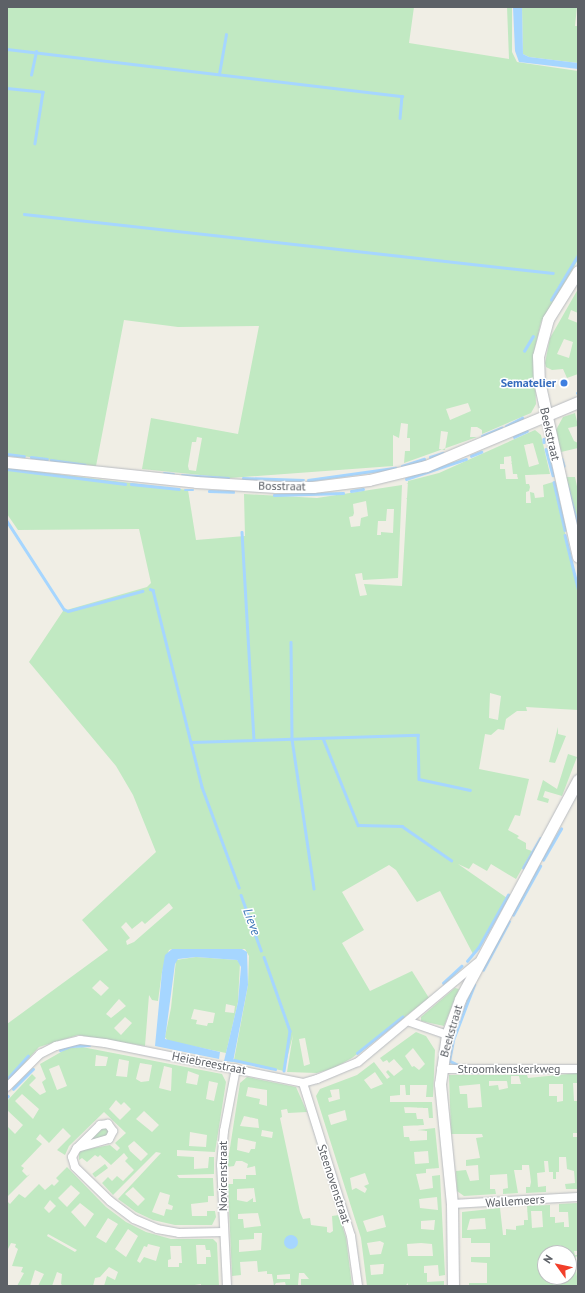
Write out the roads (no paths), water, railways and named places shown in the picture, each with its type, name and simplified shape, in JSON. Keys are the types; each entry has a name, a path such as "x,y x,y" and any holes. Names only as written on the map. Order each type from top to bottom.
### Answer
{"street":[{"name":"Beekstraat","path":"578,271 548,319 542,336 538,356 539,381 578,558"},
{"name":"Bosstraat","path":"7,462 196,482 276,488 313,487 369,480 426,466 546,414 578,402"},
{"name":"Beekstraat","path":"453,1286 452,1204 441,1100 441,1069 447,1035 460,999 578,780"},
{"path":"303,1083 340,1071 358,1062 410,1022 481,960"},
{"path":"410,1022 447,1035"},
{"name":"Heiebreestraat","path":"7,1087 40,1054 56,1046 80,1040 105,1043 236,1068 303,1083"},
{"name":"Novicenstraat","path":"227,1286 222,1148 236,1068"},
{"name":"Stroomkenskerkweg","path":"441,1069 578,1069"},
{"name":"Steenovenstraat","path":"303,1083 351,1236 358,1286"},
{"path":"77,1148 72,1157 76,1168 110,1201 134,1219 167,1231 224,1232"},
{"name":"Wallemeers","path":"452,1204 578,1197"}],"water":[{"path":"513,7 522,7 523,54 529,57 578,63 578,69 519,62 515,51"},
{"path":"172,949 242,949 247,952 248,985 233,1062 224,1061 238,1002 241,967 237,960 196,957 178,959 175,964 165,1039 220,1052 219,1059 155,1046 162,972 165,955"},
{"path":"291,1235 296,1237 298,1242 296,1247 291,1249 286,1247 284,1242 286,1237"}],"waterway":[{"path":"219,74 226,35"},
{"path":"7,49 402,96 400,118"},
{"path":"31,75 36,52"},
{"path":"7,88 43,92 35,143"},
{"path":"24,214 553,273"},
{"path":"551,300 578,255"},
{"path":"524,351 533,336"},
{"path":"506,426 522,418"},
{"path":"482,436 501,428"},
{"path":"514,437 527,431"},
{"path":"546,449 553,475"},
{"path":"471,456 481,452"},
{"path":"430,457 442,453"},
{"path":"7,454 24,456"},
{"path":"31,457 47,459"},
{"path":"402,466 424,459"},
{"path":"406,479 466,459"},
{"path":"562,459 564,466"},
{"path":"51,460 85,465"},
{"path":"308,480 395,468"},
{"path":"7,469 125,484"},
{"path":"164,473 173,474"},
{"path":"182,475 228,478"},
{"path":"243,478 303,480"},
{"path":"554,482 565,530"},
{"path":"131,484 179,489"},
{"path":"567,484 578,526"},
{"path":"351,491 363,489"},
{"path":"185,490 193,490"},
{"path":"209,491 233,492"},
{"path":"274,495 343,493"},
{"path":"7,521 64,609 68,611 142,591"},
{"path":"242,532 254,740"},
{"path":"565,535 578,588"},
{"path":"150,589 153,590 202,787 239,887"},
{"path":"291,642 292,739 314,888"},
{"path":"191,742 418,735 419,779 470,790"},
{"path":"323,738 358,825 402,826 451,860"},
{"path":"543,860 561,829"},
{"path":"523,868 540,838"},
{"path":"513,915 540,866"},
{"name":"Lieve","path":"241,895 261,950"},
{"path":"467,961 478,948 508,895"},
{"path":"483,970 509,921"},
{"path":"264,957 290,1031 284,1071"},
{"path":"443,983 461,966"},
{"path":"459,1066 449,1061 453,1040 474,985"},
{"path":"357,1053 402,1017"},
{"path":"60,1050 71,1046 89,1045"},
{"path":"7,1079 28,1056"},
{"path":"234,1060 275,1069"},
{"path":"13,1089 33,1069"},
{"path":"457,1073 544,1073"}],"place":[{"name":"Sematelier","path":"564,383"}]}
